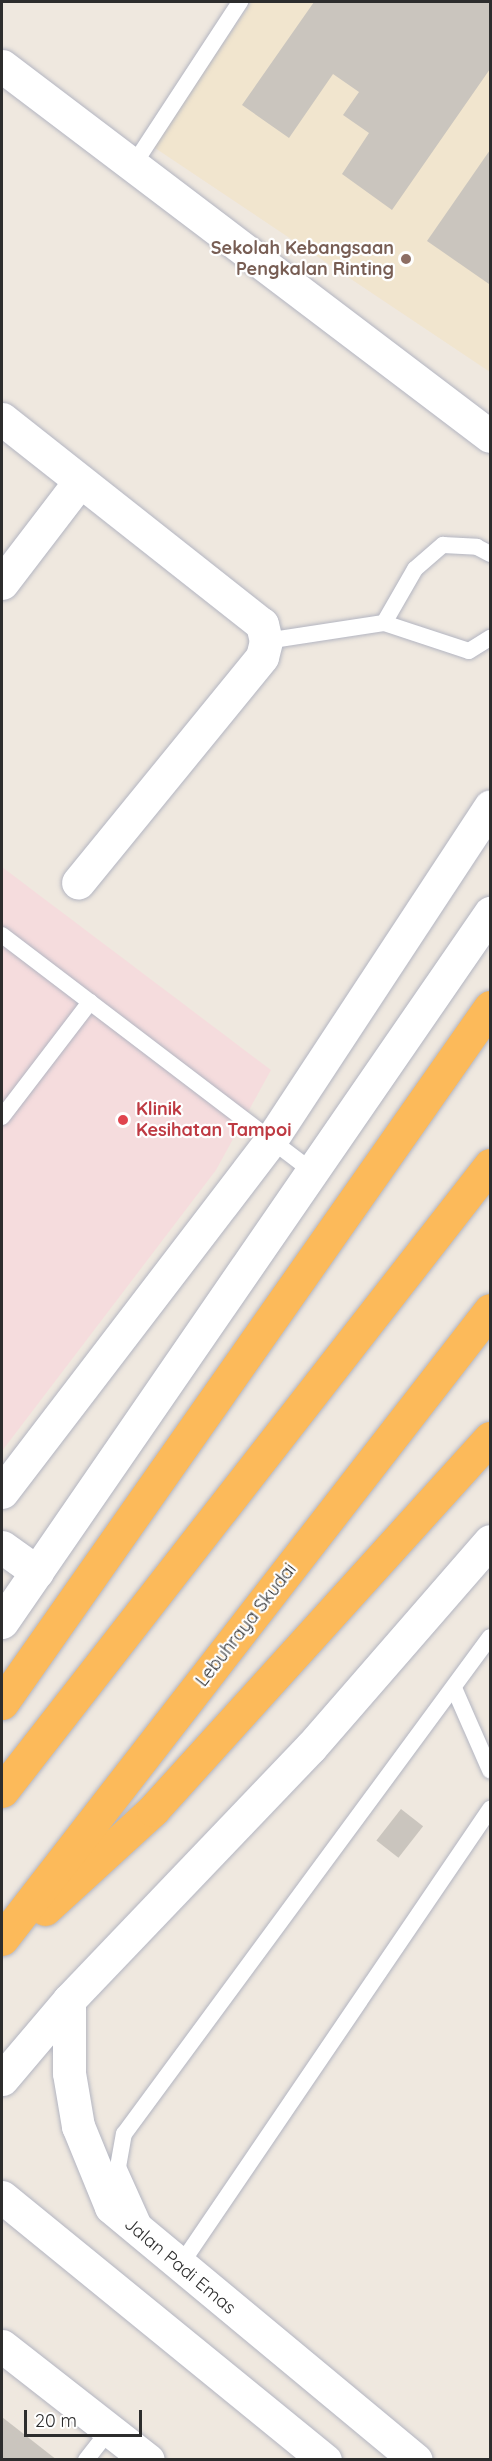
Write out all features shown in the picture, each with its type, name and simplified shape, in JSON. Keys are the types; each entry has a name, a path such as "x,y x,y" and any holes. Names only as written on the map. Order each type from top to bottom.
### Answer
{"highway":[{"path":"2,1703 490,1007"},
{"path":"2,1791 490,1165"},
{"name":"Lebuhraya Skudai","path":"2,1939 490,1310"},
{"path":"2,1949 153,1810 490,1438"}],"street":[{"path":"2,66 490,436"},
{"path":"2,419 262,624 266,641 262,657 78,883"},
{"path":"2,583 80,481"},
{"path":"2,1492 271,1140 490,806"},
{"path":"2,1622 309,1170 490,912"},
{"path":"2,2079 69,2000 310,1748 490,1541"},
{"path":"2,1547 37,1572"},
{"name":"Jalan Padi Emas","path":"69,2000 69,2073 93,2170 111,2207 153,2247 416,2460"},
{"path":"2,2197 326,2460"},
{"path":"2,2346 111,2428 148,2460"}],"lane":[{"path":"134,164 240,2"},
{"path":"384,623 415,569 443,545 477,547 490,554"},
{"path":"266,641 384,623 469,651 490,638"},
{"path":"2,934 309,1170"},
{"path":"2,1117 90,1002"},
{"path":"153,2247 118,2167 124,2134 490,1637"},
{"path":"454,1688 490,1770"},
{"path":"179,2267 490,1809"},
{"path":"86,2460 111,2428"}],"shaded area":[{"name":"Sekolah Kebangsaan Pengkalan Rinting","path":"252,2 490,2 490,372 152,146"},
{"name":"Klinik Kesihatan Tampoi","path":"2,867 271,1070 216,1170 2,1451"}],"building":[{"path":"314,2 490,2 490,69 392,210 342,174 369,133 343,115 359,92 333,74 289,138 242,105"},
{"path":"490,150 490,281 489,284 427,241"},
{"path":"401,1809 423,1826 398,1858 376,1841"},
{"path":"2,2417 57,2460 2,2460"}],"place":[{"name":"Sekolah Kebangsaan Pengkalan Rinting","path":"406,259"},
{"name":"Klinik Kesihatan Tampoi","path":"123,1120"}]}
